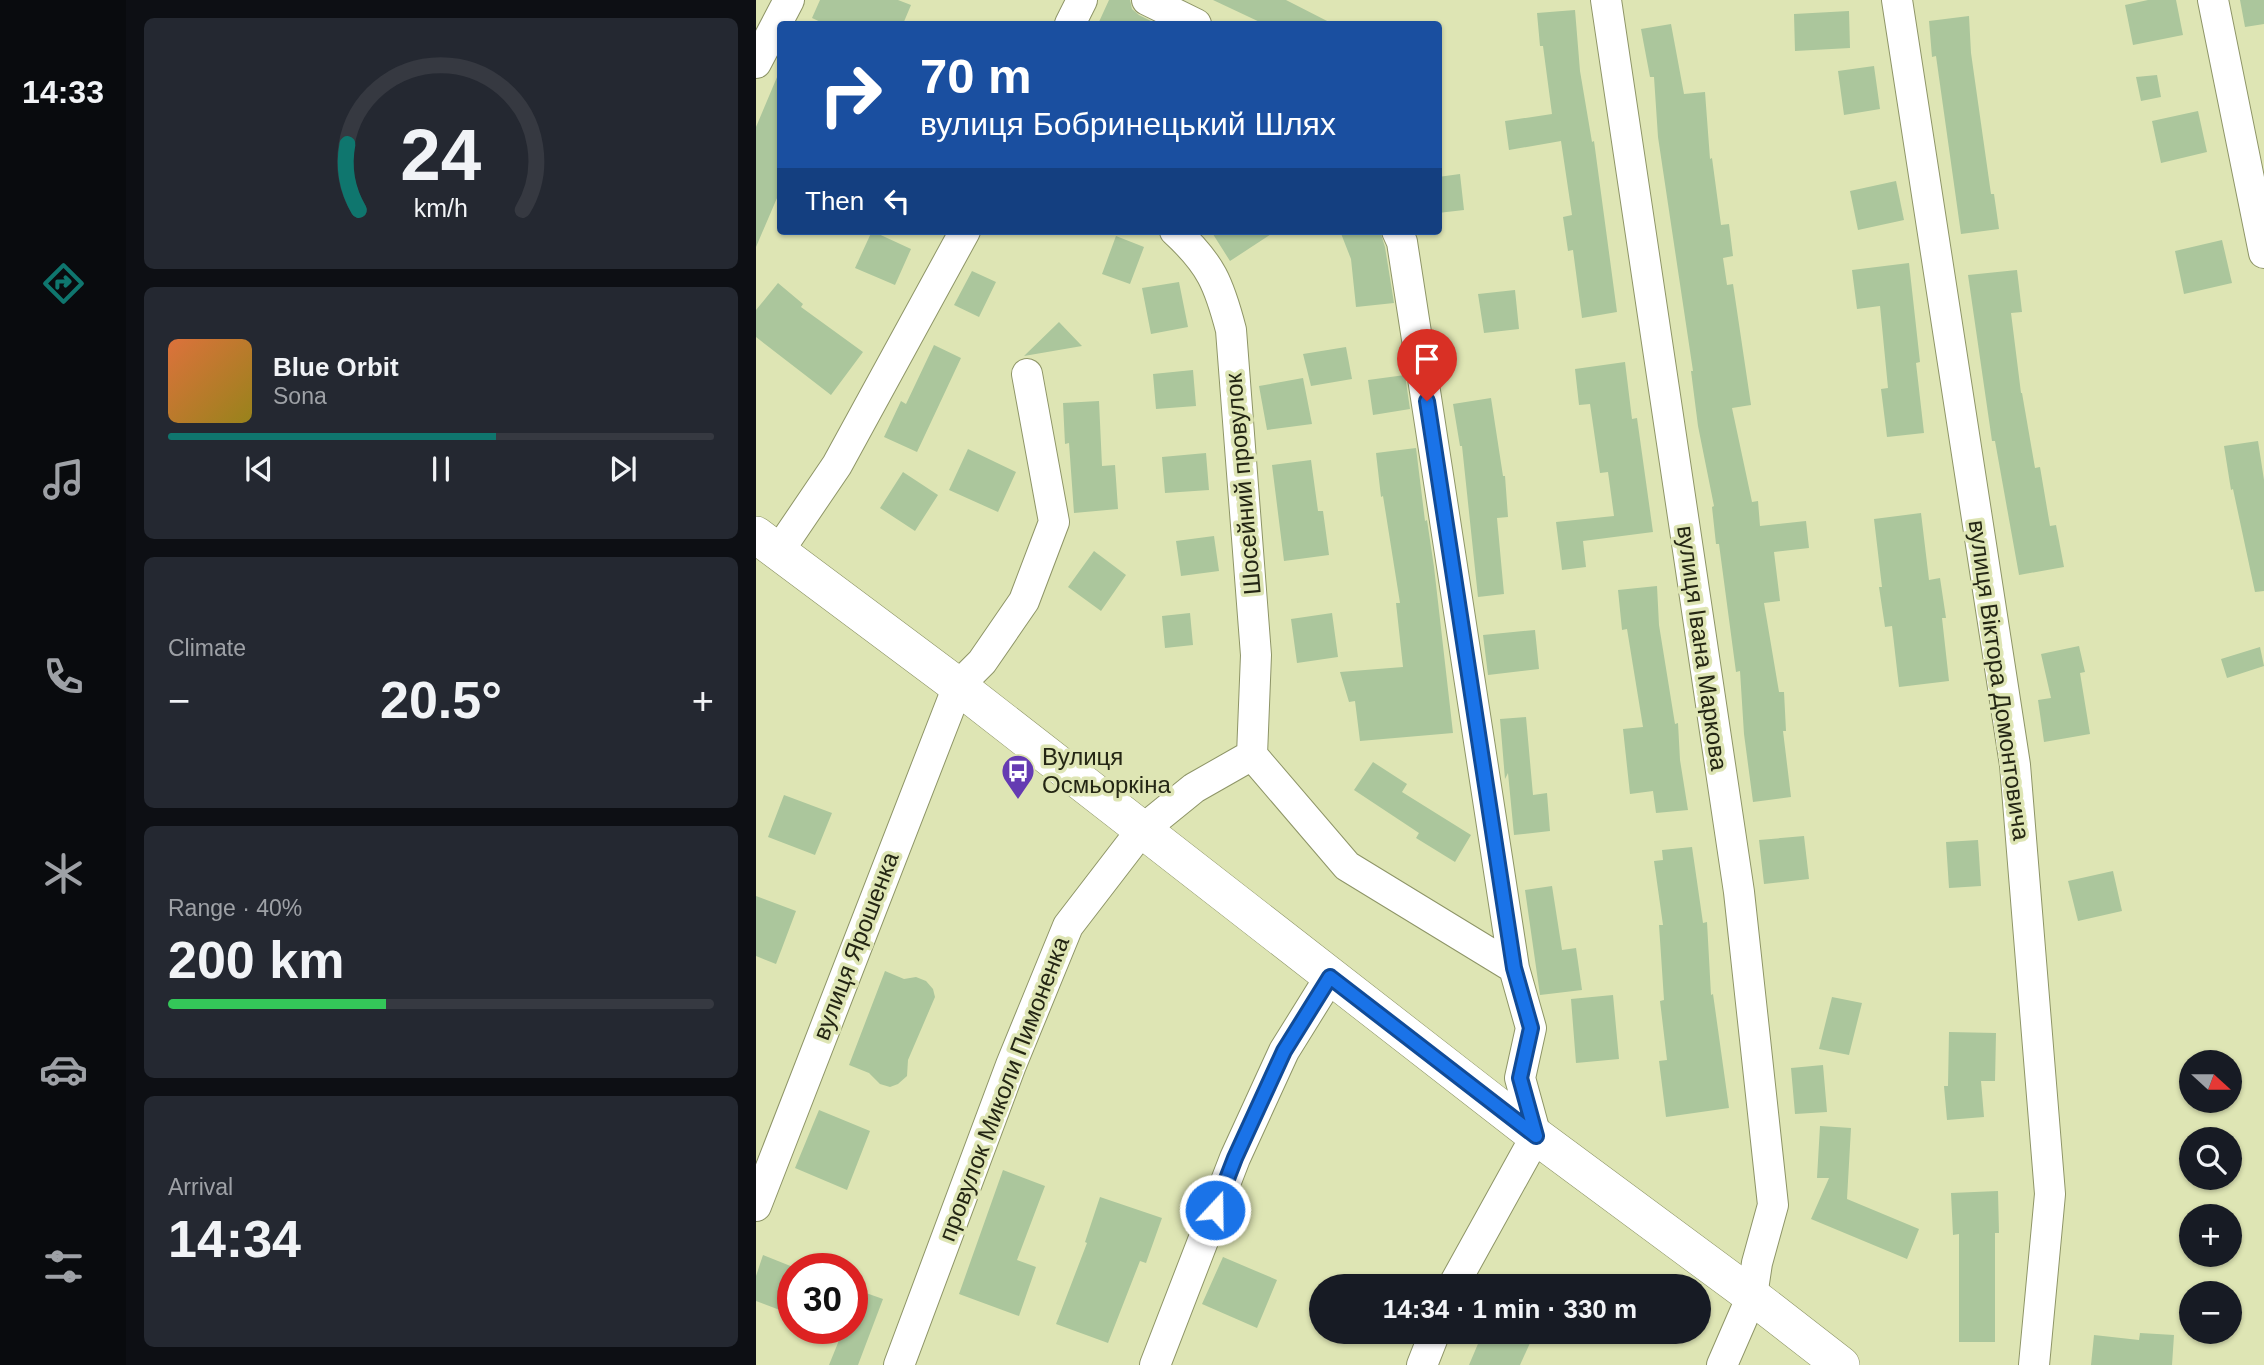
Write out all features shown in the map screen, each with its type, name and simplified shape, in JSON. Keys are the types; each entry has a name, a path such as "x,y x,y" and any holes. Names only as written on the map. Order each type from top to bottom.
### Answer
{"main road":[{"path":"767,543 958,687 1536,1136 1841,1365"}],"street":[{"path":"778,21 789,0"},
{"path":"1072,21 1082,0"},
{"path":"1147,0 1190,21"},
{"name":"вулиця Івана Маркова","path":"1606,0 1739,892 1773,1205 1757,1263 1752,1296 1722,1365"},
{"name":"вулиця Віктора Домонтовича","path":"1897,0 2015,765 2050,1194 2034,1365"},
{"path":"2213,0 2264,253"},
{"path":"756,63 777,23"},
{"path":"767,543 837,466 963,235"},
{"name":"Шосейний провулок","path":"1179,235 1208,267 1221,292 1231,330 1256,655 1252,755"},
{"path":"1399,235 1514,968 1531,1028 1520,1078 1536,1136 1460,1274"},
{"path":"958,687 982,662 1024,601 1054,522 1027,374"},
{"name":"вулиця Ярошенка","path":"756,1206 958,687"},
{"path":"1252,755 1346,866 1514,968"},
{"name":"провулок Миколи Пимоненка","path":"898,1365 1011,1065 1068,926 1141,831 1194,788 1252,755"},
{"path":"1156,1365 1235,1158 1284,1051 1330,977"},
{"path":"1422,1365 1430,1344"}],"building":[{"path":"820,0 898,0 911,5 904,21 818,21 812,18"},
{"path":"1109,0 1130,0 1132,9 1151,21 1099,21"},
{"path":"1213,0 1286,0 1327,21 1258,21"},
{"path":"2148,0 2176,0 2183,35 2133,45 2125,5"},
{"path":"2240,0 2264,0 2264,24 2245,27"},
{"path":"1575,10 1580,71 1592,142 1594,141 1617,312 1582,318 1573,250 1568,251 1563,217 1572,215 1561,141 1509,150 1505,121 1552,114 1537,13"},
{"path":"1849,11 1850,48 1795,51 1794,14"},
{"path":"1969,16 1971,53 1991,194 1994,194 1999,229 1961,234 1936,56 1932,57 1929,21"},
{"path":"1671,24 1684,94 1705,92 1710,159 1712,158 1721,225 1729,224 1733,256 1723,258 1727,285 1733,284 1751,405 1732,408 1752,502 1758,501 1760,526 1806,521 1809,548 1774,552 1780,601 1764,603 1779,692 1784,692 1786,731 1783,731 1791,797 1753,802 1744,734 1740,671 1736,672 1719,544 1716,544 1714,506 1698,426 1693,371 1658,137 1654,77 1650,77 1641,29"},
{"path":"1874,66 1880,109 1844,115 1838,71"},
{"path":"2157,75 2161,97 2141,101 2136,77"},
{"path":"777,77 777,198 756,247 756,127"},
{"path":"2198,111 2207,152 2161,163 2152,121"},
{"path":"1460,174 1464,210 1442,213 1442,176"},
{"path":"1896,181 1904,220 1858,230 1850,191"},
{"path":"870,235 881,235 911,249 895,285 855,268"},
{"path":"1214,235 1270,235 1230,261"},
{"path":"1342,235 1381,235 1394,303 1356,307 1351,259"},
{"path":"1116,236 1144,247 1130,284 1102,274"},
{"path":"2222,240 2232,283 2184,294 2175,251"},
{"path":"1909,263 1920,362 1916,363 1924,433 1887,437 1881,389 1888,388 1880,306 1857,309 1852,270"},
{"path":"2017,270 2022,312 2011,313 2021,393 2035,468 2040,467 2050,526 2056,525 2064,567 2019,575 1995,441 1992,441 1968,275"},
{"path":"972,271 996,282 979,317 954,305"},
{"path":"1179,282 1188,327 1151,334 1142,288"},
{"path":"778,283 803,304 801,307 863,352 831,395 756,337 756,310"},
{"path":"1515,290 1519,329 1484,333 1478,294"},
{"path":"1059,322 1082,346 1024,356"},
{"path":"934,345 961,358 917,452 884,437 901,401 906,404"},
{"path":"1346,347 1352,379 1311,386 1303,354"},
{"path":"1625,362 1632,419 1637,418 1653,532 1583,541 1586,567 1562,570 1556,522 1614,516 1608,472 1600,473 1590,404 1579,405 1575,369"},
{"path":"1193,370 1196,406 1156,409 1153,374"},
{"path":"1405,375 1410,409 1373,415 1368,380"},
{"path":"1303,378 1312,424 1267,430 1259,386"},
{"path":"1491,398 1505,476 1508,517 1497,518 1504,594 1478,597 1462,446 1453,404"},
{"path":"1099,401 1102,466 1115,465 1118,509 1074,513 1063,403"},
{"path":"2258,441 2264,480 2264,591 2255,592 2233,489 2231,490 2224,446"},
{"path":"1416,448 1434,567 1453,733 1360,741 1355,701 1349,702 1340,672 1403,667 1396,603 1400,603 1376,453"},
{"path":"968,449 1016,472 998,512 949,490"},
{"path":"1206,453 1209,490 1165,493 1162,457"},
{"path":"1311,460 1318,511 1323,511 1329,555 1284,561 1272,465"},
{"path":"903,472 938,495 915,531 880,508"},
{"path":"1921,513 1929,580 1940,578 1946,618 1942,618 1949,681 1899,687 1892,626 1885,627 1879,587 1882,587 1874,519"},
{"path":"1214,536 1219,571 1181,576 1176,541"},
{"path":"1094,551 1126,575 1101,611 1068,587"},
{"path":"1657,586 1659,625 1675,724 1678,723 1680,760 1688,810 1656,813 1653,791 1630,794 1623,729 1643,727 1627,629 1622,630 1618,590"},
{"path":"1190,613 1193,645 1165,648 1162,616"},
{"path":"1332,613 1338,657 1297,663 1291,619"},
{"path":"1535,630 1539,669 1488,675 1483,635"},
{"path":"2079,646 2085,672 2080,673 2090,734 2044,742 2038,700 2051,698 2041,654"},
{"path":"2260,647 2264,666 2227,678 2221,659"},
{"path":"1526,717 1533,795 1547,793 1550,831 1514,835 1508,773 1505,779 1500,719"},
{"path":"1373,762 1407,784 1402,792 1471,835 1455,862 1416,838 1419,833 1354,790"},
{"path":"784,795 832,813 815,855 768,837"},
{"path":"1804,836 1809,879 1764,884 1759,840"},
{"path":"1978,840 1981,886 1949,888 1946,842"},
{"path":"1692,847 1703,923 1707,922 1711,995 1713,994 1729,1108 1666,1117 1659,1061 1667,1060 1660,1001 1664,1000 1659,925 1663,925 1654,861 1663,860 1662,850"},
{"path":"2113,871 2122,911 2078,921 2068,881"},
{"path":"1552,886 1562,950 1576,948 1582,990 1540,995 1525,890"},
{"path":"756,896 796,911 776,964 756,956"},
{"path":"885,971 904,979 916,977 926,981 933,989 935,997 908,1060 907,1076 890,1087 880,1084 869,1073 849,1065"},
{"path":"1613,995 1619,1059 1576,1063 1571,999"},
{"path":"1832,997 1862,1003 1849,1055 1819,1049"},
{"path":"1949,1032 1996,1033 1995,1081 1981,1081 1984,1117 1947,1120 1944,1086 1948,1086"},
{"path":"1823,1065 1827,1112 1795,1114 1791,1068"},
{"path":"819,1110 870,1131 847,1190 795,1168"},
{"path":"1820,1126 1851,1128 1847,1199 1919,1229 1907,1259 1811,1219 1829,1178 1817,1178"},
{"path":"1003,1170 1045,1186 1017,1260 1036,1267 1019,1316 959,1294"},
{"path":"1998,1191 1999,1233 1995,1233 1995,1342 1959,1342 1959,1234 1953,1235 1951,1193"},
{"path":"1100,1197 1162,1218 1146,1263 1140,1261 1108,1343 1056,1324 1087,1243 1085,1242"},
{"path":"763,1255 777,1261 777,1309 756,1301 756,1276"},
{"path":"1223,1257 1277,1280 1257,1328 1202,1304"},
{"path":"868,1294 883,1299 868,1339"},
{"path":"2140,1333 2174,1335 2172,1365 2091,1365 2094,1335 2139,1340"},
{"path":"838,1344 866,1344 858,1365 829,1365"},
{"path":"1478,1344 1530,1344 1520,1365 1469,1365"}],"place":[{"name":"Вулиця Осмьоркіна","path":"1018,801"}],"route":[{"path":"1215,1210 1235,1158 1284,1051 1330,977 1536,1136 1520,1078 1531,1028 1514,968 1427,401"}]}
